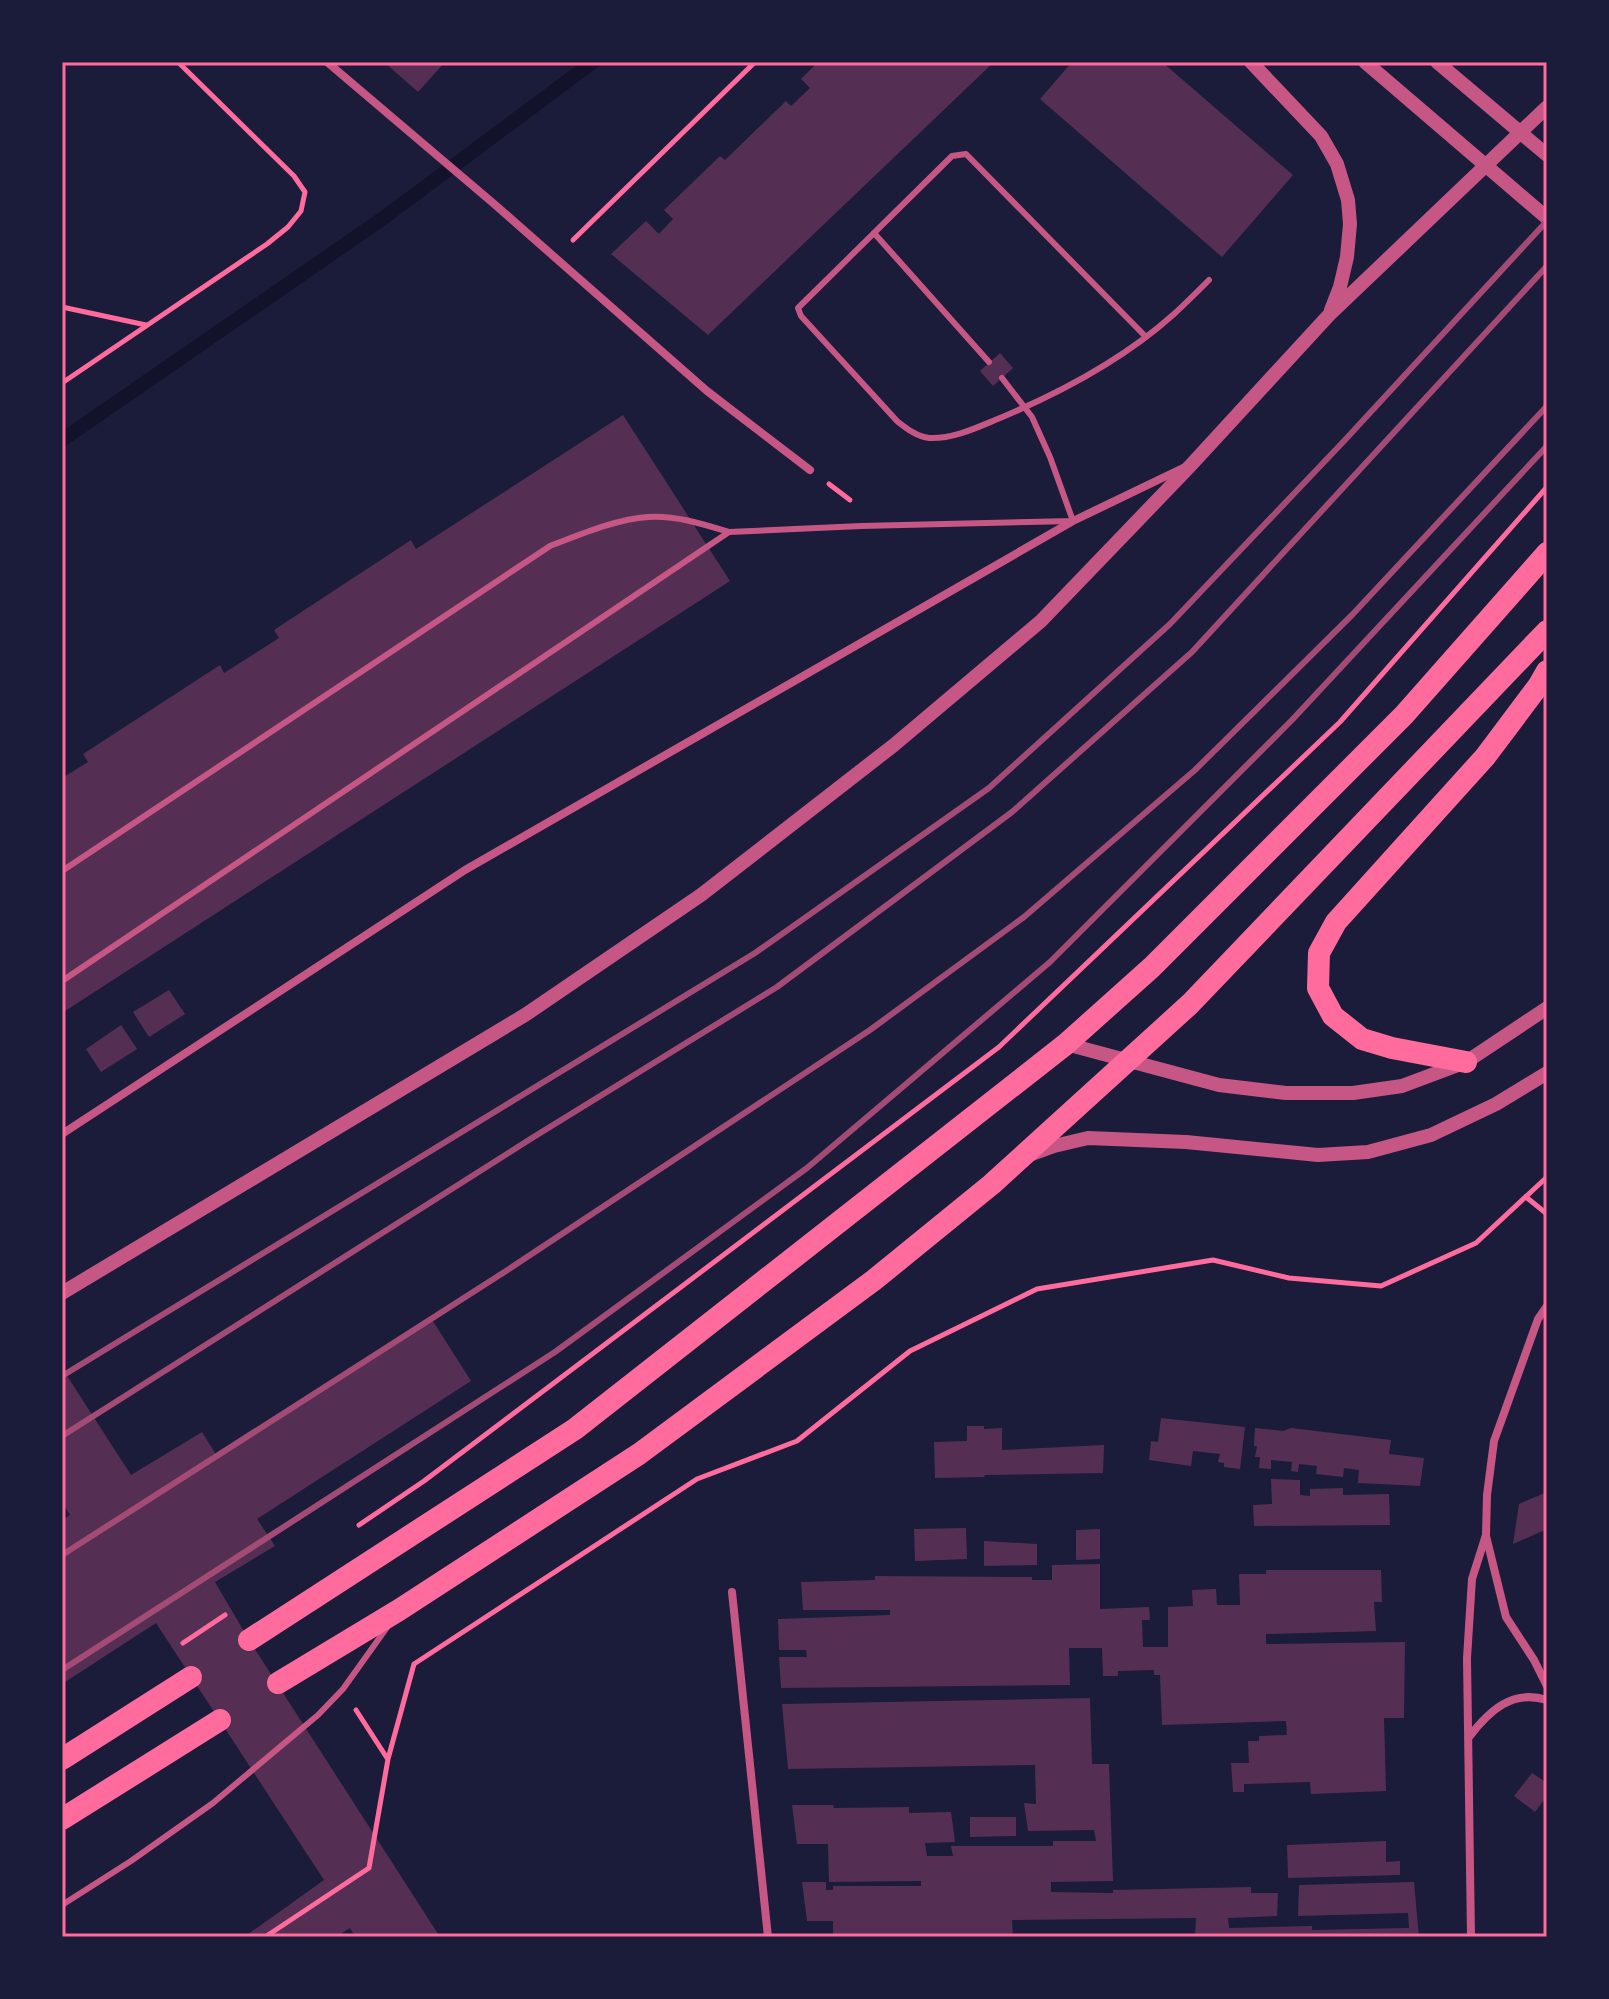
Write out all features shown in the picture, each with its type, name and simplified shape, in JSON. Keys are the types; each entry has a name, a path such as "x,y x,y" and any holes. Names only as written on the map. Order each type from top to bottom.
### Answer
{"highway":[{"path":"249,1640 575,1429 1066,1044 1152,967 1404,715 1547,553"},
{"path":"278,1683 399,1610 639,1454 874,1280 1024,1156 1190,1004 1547,631"},
{"path":"1466,1062 1362,1039 1333,1016 1318,988 1319,953 1336,922 1485,757 1547,671"},
{"path":"62,1759 191,1677"},
{"path":"62,1819 220,1720"}],"street":[{"path":"327,62 707,391 810,470"},
{"path":"1251,62 1321,136 1337,164 1348,200 1350,224 1347,257 1329,315"},
{"path":"1365,62 1547,218"},
{"path":"1437,62 1547,155"},
{"path":"62,1293 525,1015 701,895 894,745 1041,621 1329,315 1547,107"},
{"path":"62,1134 465,870 1073,521 1191,465"},
{"path":"1066,1044 1219,1085 1286,1093 1353,1093 1402,1086 1466,1062 1547,1008"},
{"path":"1024,1156 1088,1138 1186,1142 1318,1155 1368,1152 1431,1135 1496,1104 1547,1073"},
{"path":"1547,1306 1538,1319 1494,1441 1486,1535 1506,1617 1547,1686"},
{"path":"1471,1937 1467,1658 1472,1579 1486,1535"},
{"path":"732,1592 768,1937"},
{"path":"1468,1738 1493,1710 1509,1700 1534,1696 1547,1700"}],"lane":[{"path":"1146,337 966,154 958,153 798,308 801,316 897,421 911,432 926,438 947,437 1025,407 1087,376 1146,337 1174,315 1209,280"},
{"path":"874,233 989,362"},
{"path":"62,871 550,546 602,526 647,517 684,519 729,532 1073,521 1032,417 1002,378"},
{"path":"62,981 729,532"},
{"path":"62,1905 213,1803 318,1715 343,1689 399,1610"}],"path":[{"path":"62,383 267,244 288,227 301,211 305,192 294,176 178,62"},
{"path":"555,257 755,62"},
{"path":"62,307 147,325"},
{"path":"810,470 857,507 861,526"},
{"path":"346,1533 424,1481 999,1047 1340,722 1547,487"},
{"path":"265,1937 369,1868 388,1759 414,1664 697,1479 797,1441 910,1351 1037,1289 1213,1260 1289,1278 1381,1286 1476,1243 1547,1177"},
{"path":"1525,1197 1547,1214"},
{"path":"178,1646 230,1612"}],"building":[{"path":"384,62 445,62 418,92"},
{"path":"818,62 994,62 708,335 611,254 646,221 659,234 673,219 664,210 720,156 725,160 786,101 791,106 810,88 801,79"},
{"path":"1072,62 1162,62 1293,175 1222,257 1040,99"},
{"path":"1000,353 1013,368 993,386 980,371"},
{"path":"623,415 730,581 62,1013 62,778 88,762 83,754 220,665 224,673 279,638 274,630 411,540 416,549"},
{"path":"169,990 185,1014 149,1037 133,1012"},
{"path":"121,1025 137,1049 101,1072 86,1049"},
{"path":"431,1318 471,1381 257,1519 275,1546 215,1582 440,1937 355,1937 350,1928 336,1937 244,1937 324,1880 156,1623 62,1684 62,1520 70,1515 62,1502 62,1368 131,1475 202,1432 217,1456"},
{"path":"1161,1418 1245,1427 1240,1469 1224,1467 1224,1463 1218,1462 1220,1454 1193,1451 1191,1466 1149,1460 1151,1441 1158,1442"},
{"path":"967,1426 1002,1428 1002,1450 1104,1445 1103,1473 935,1478 934,1442 967,1441"},
{"path":"1255,1428 1283,1431 1291,1428 1391,1440 1389,1454 1424,1458 1420,1486 1358,1483 1359,1470 1344,1468 1343,1477 1316,1474 1317,1466 1299,1464 1298,1472 1291,1471 1292,1462 1271,1460 1271,1469 1259,1468 1260,1457 1255,1457"},
{"path":"1271,1479 1300,1480 1300,1495 1310,1496 1310,1489 1343,1488 1343,1495 1389,1494 1390,1525 1254,1526 1253,1505 1272,1504"},
{"path":"1547,1492 1547,1529 1513,1544 1519,1504"},
{"path":"966,1528 967,1559 915,1561 914,1529"},
{"path":"1100,1529 1100,1559 1076,1560 1076,1530"},
{"path":"984,1541 1037,1544 1037,1565 984,1566"},
{"path":"1100,1564 1100,1609 1149,1607 1150,1620 1142,1620 1143,1647 1168,1647 1168,1607 1193,1606 1192,1590 1216,1589 1217,1605 1240,1605 1239,1574 1266,1574 1266,1570 1381,1570 1382,1602 1374,1602 1376,1631 1266,1634 1266,1644 1405,1642 1404,1718 1384,1718 1386,1791 1311,1794 1310,1782 1244,1784 1244,1792 1233,1792 1231,1763 1249,1763 1248,1741 1259,1741 1259,1736 1287,1735 1286,1721 1162,1725 1160,1675 1154,1675 1154,1670 1118,1671 1118,1676 1103,1676 1102,1648 1069,1648 1070,1685 781,1688 779,1657 807,1657 806,1650 779,1650 778,1619 890,1615 890,1610 803,1610 801,1582 875,1580 875,1576 1032,1577 1032,1580 1052,1580 1052,1565"},
{"path":"1090,1698 1092,1764 1109,1764 1113,1881 1051,1882 1051,1892 1113,1893 1113,1890 1251,1887 1251,1893 1278,1893 1277,1916 1228,1918 1229,1928 1409,1928 1408,1913 1298,1916 1299,1885 1414,1882 1419,1937 1195,1937 1196,1918 1012,1920 1013,1937 833,1937 833,1921 807,1921 802,1882 826,1882 826,1890 833,1890 833,1886 921,1886 921,1881 829,1882 828,1844 797,1844 792,1805 909,1807 909,1813 951,1812 955,1842 925,1843 927,1856 953,1856 951,1846 1053,1846 1053,1841 1096,1841 1094,1830 1028,1831 1024,1803 1036,1804 1035,1765 788,1769 782,1704"},
{"path":"1532,1773 1547,1783 1547,1796 1535,1812 1514,1796"},
{"path":"970,1817 1016,1817 1016,1836 970,1837"},
{"path":"1386,1841 1386,1862 1400,1861 1400,1875 1288,1878 1287,1845"}],"waterway":[{"path":"62,440 382,219 593,62"}],"railway":[{"path":"62,1376 755,953 989,788 1170,624 1547,221"},
{"path":"62,1436 532,1138 777,987 1012,812 1192,652 1547,266"},
{"path":"62,1555 506,1271 870,1030 1024,917 1195,770 1352,615 1547,406"},
{"path":"62,1670 555,1352 807,1168 1050,962 1292,720 1547,446"}]}
